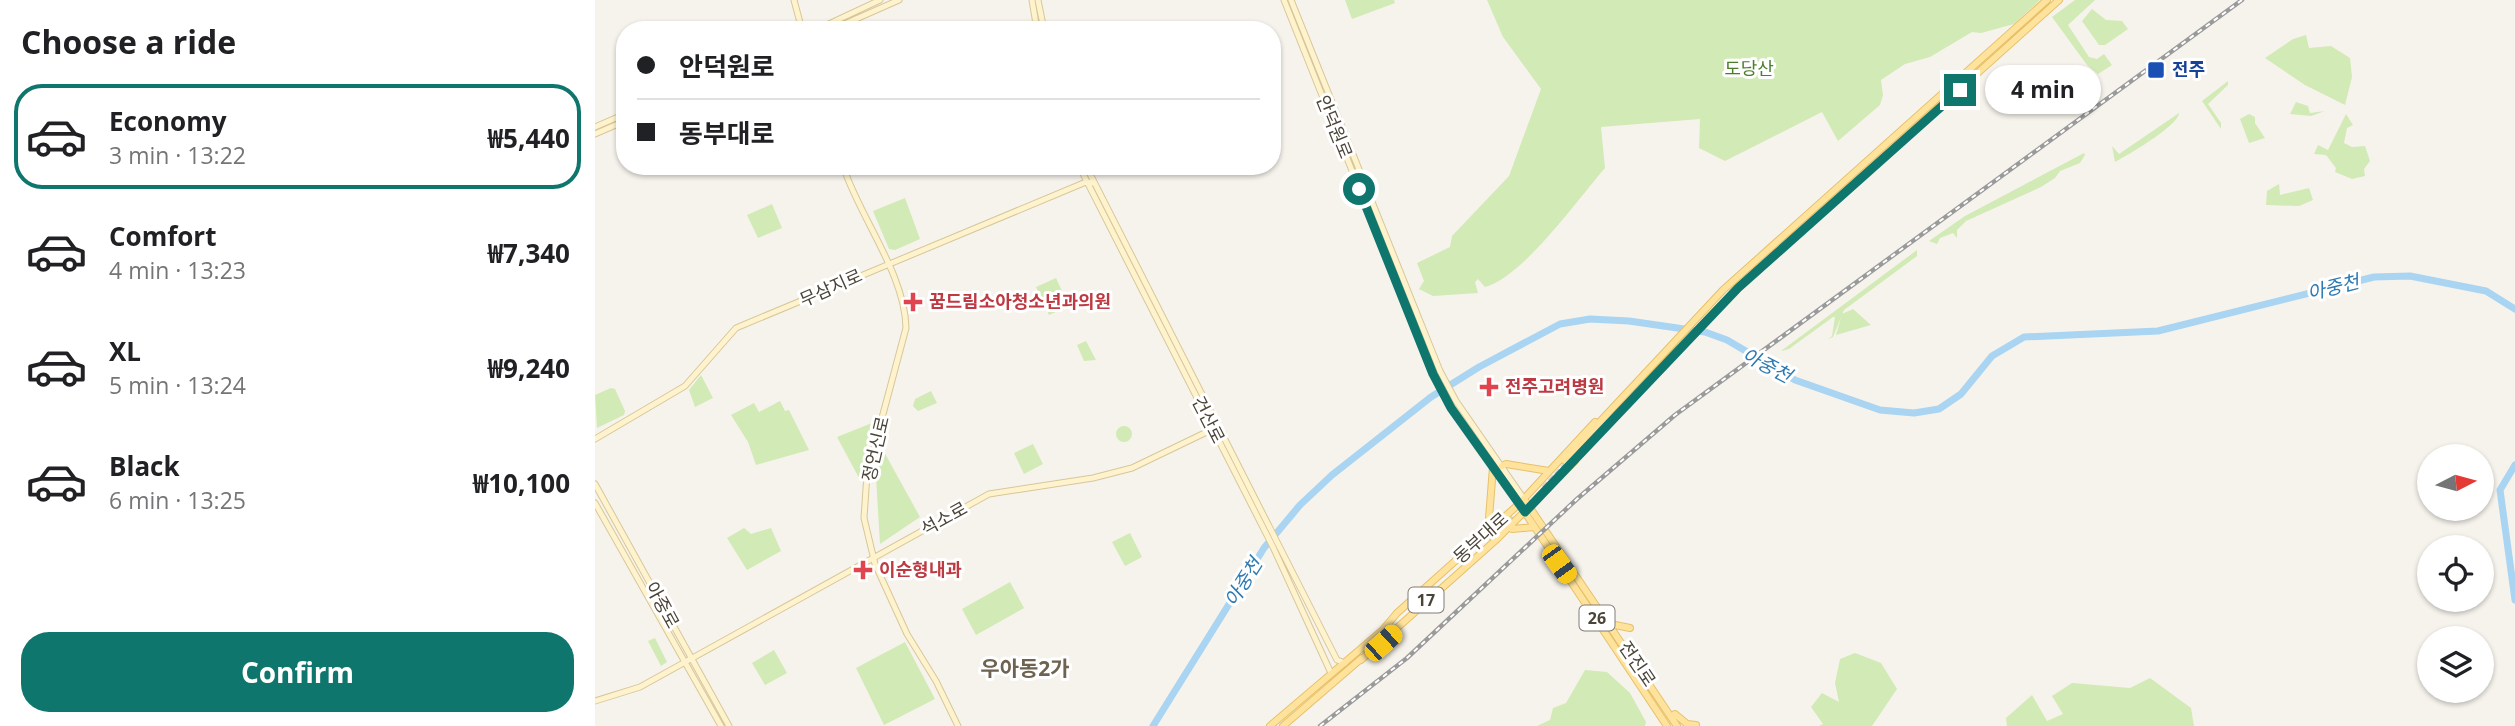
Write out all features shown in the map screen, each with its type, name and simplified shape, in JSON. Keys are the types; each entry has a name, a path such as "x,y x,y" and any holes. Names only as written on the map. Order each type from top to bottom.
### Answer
{"main road":[{"path":"1283,726 1361,660 1491,537 1510,526 1680,336 1742,272 2047,0"},
{"path":"1556,462 1558,468 1566,465 1621,404 1711,314 2059,0"},
{"name":"동부대로","path":"1269,726 1331,676 1491,537 1556,462 1621,404"},
{"path":"1502,466 1506,464 1549,471"},
{"path":"1491,537 1493,467"},
{"path":"1510,526 1513,529 1537,524 1542,519 1538,512 1540,495"},
{"name":"전진로","path":"1522,501 1667,726"},
{"name":"전진로","path":"1537,524 1610,624 1677,726"},
{"path":"1610,624 1630,628"},
{"path":"1671,717 1675,714 1686,724 1696,725"}],"street":[{"path":"794,0 800,21"},
{"path":"834,21 880,0"},
{"path":"851,21 899,0"},
{"path":"1032,0 1036,21"},
{"path":"1038,0 1042,21"},
{"name":"안덕원로","path":"1284,0 1433,374 1448,402 1493,467"},
{"name":"안덕원로","path":"1291,0 1440,371 1454,397 1502,466"},
{"path":"595,127 616,118"},
{"path":"595,134 616,125"},
{"name":"정언신로","path":"847,175 904,307 906,328 867,474 864,518 873,558 907,634 936,681 958,726"},
{"name":"건산로","path":"1083,175 1273,547 1332,671 1331,676"},
{"name":"건산로","path":"1090,175 1337,660 1345,663"},
{"name":"무삼지로","path":"595,439 685,386 736,328 1086,182 1094,183"},
{"path":"1213,429 1223,433"},
{"name":"석소로","path":"595,701 630,692 997,491 1112,473 1154,460 1213,429"},
{"path":"1502,466 1522,501"},
{"path":"1493,467 1522,501"},
{"name":"아중로","path":"595,484 729,726"},
{"name":"아중로","path":"595,503 720,726"}],"green space":[{"path":"1345,0 1394,0 1395,3 1352,19"},
{"name":"도당산","path":"1487,0 2040,0 2014,24 1981,33 1972,32 1930,57 1905,64 1881,80 1883,95 1880,105 1838,141 1822,112 1725,161 1699,148 1700,119 1601,127 1605,168 1532,253 1500,280 1485,287 1478,279 1475,282 1478,293 1433,296 1419,289 1424,281 1417,263 1450,247 1452,236 1509,176 1541,89 1503,37"},
{"path":"2075,0 2095,0 2068,25 2089,57 2097,59 2104,54 2112,65 2098,74 2087,65 2052,17"},
{"path":"2092,9 2106,20 2122,21 2128,29 2105,45 2099,45 2082,21"},
{"path":"2306,35 2309,48 2331,46 2350,58 2352,77 2345,105 2305,85 2265,58 2293,39"},
{"path":"2228,81 2228,85 2208,104 2221,123 2221,129 2202,101"},
{"path":"2296,102 2308,106 2310,113 2325,111 2311,116 2290,114"},
{"path":"2179,113 2163,132 2115,162 2112,146 2119,154"},
{"path":"2249,114 2255,117 2255,123 2265,138 2249,143 2240,119"},
{"path":"2346,114 2353,125 2347,128 2344,143 2352,147 2365,146 2370,161 2364,169 2365,176 2352,179 2335,172 2336,168 2326,155 2314,154 2318,145 2328,150"},
{"path":"2084,153 2080,163 2060,171 2055,178 2041,187 1966,221 1957,230 1957,238 1953,233 1940,238 1937,244 1929,241 1965,216"},
{"path":"2279,184 2280,195 2309,188 2313,200 2299,206 2266,205 2267,191"},
{"path":"905,198 920,239 895,250 889,249 873,211"},
{"path":"772,204 782,228 758,238 747,215"},
{"path":"1917,250 1917,256 1844,310 1833,337 1828,339 1832,336 1835,317 1789,349 1781,351"},
{"path":"1056,278 1069,306 1049,315 1036,287"},
{"path":"1853,309 1871,325 1836,335 1842,314"},
{"path":"1086,341 1096,360 1084,361 1077,345"},
{"path":"701,375 713,398 695,407 689,390"},
{"path":"611,388 615,389 625,411 624,415 597,428 595,395"},
{"path":"931,391 937,403 918,411 913,406 915,399"},
{"path":"780,401 785,411 789,410 809,450 756,465 748,442 731,415 754,403 759,412"},
{"path":"872,423 859,478 837,437"},
{"path":"1124,426 1130,428 1130,440 1124,442 1118,440 1116,434 1118,428"},
{"path":"1033,444 1043,464 1024,474 1014,453"},
{"path":"883,450 920,517 880,544 876,477"},
{"path":"744,528 751,534 771,528 781,551 747,570 727,538"},
{"path":"1130,533 1142,557 1125,566 1112,542"},
{"path":"1010,582 1024,608 976,635 962,609"},
{"path":"655,638 667,662 661,666 648,641"},
{"path":"905,642 935,699 884,725 856,668"},
{"path":"774,650 787,673 765,685 752,663"},
{"path":"1855,653 1881,663 1897,689 1872,726 1819,726 1823,724 1811,707 1822,693 1839,702 1835,683 1840,659"},
{"path":"1585,670 1607,672 1630,693 1646,722 1645,726 1537,726 1550,720 1553,708 1566,703"},
{"path":"2150,678 2191,708 2194,726 2007,726 2006,718 2032,695 2047,721 2063,714 2052,696 2072,683 2130,688"}],"waterway":[{"name":"아중천","path":"1153,726 1264,548 1300,505 1332,475 1431,397 1479,367 1560,324 1590,319 1629,321 1705,332 1727,340 1795,380 1880,410 1914,413 1939,409 1961,394 1992,356 2024,337 2158,331 2374,277 2410,276 2486,291 2515,309"},
{"path":"2515,465 2500,490 2515,600"}],"tunnel":[{"path":"1544,488 1567,464"},
{"path":"1490,541 1514,518"},
{"path":"1487,537 1496,528"}],"railway":[{"path":"1320,726 1407,658 1577,499 1675,415 2242,0"}],"place":[{"name":"전주","path":"2156,70"},
{"name":"꿈드림소아청소년과의원","path":"913,302"},
{"name":"전주고려병원","path":"1489,387"},
{"name":"이순형내과","path":"863,570"}],"district":[{"name":"우아동2가","path":"1025,669"}],"route":[{"path":"1359,189 1433,374 1451,408 1525,512 1738,288 1960,90"}]}
